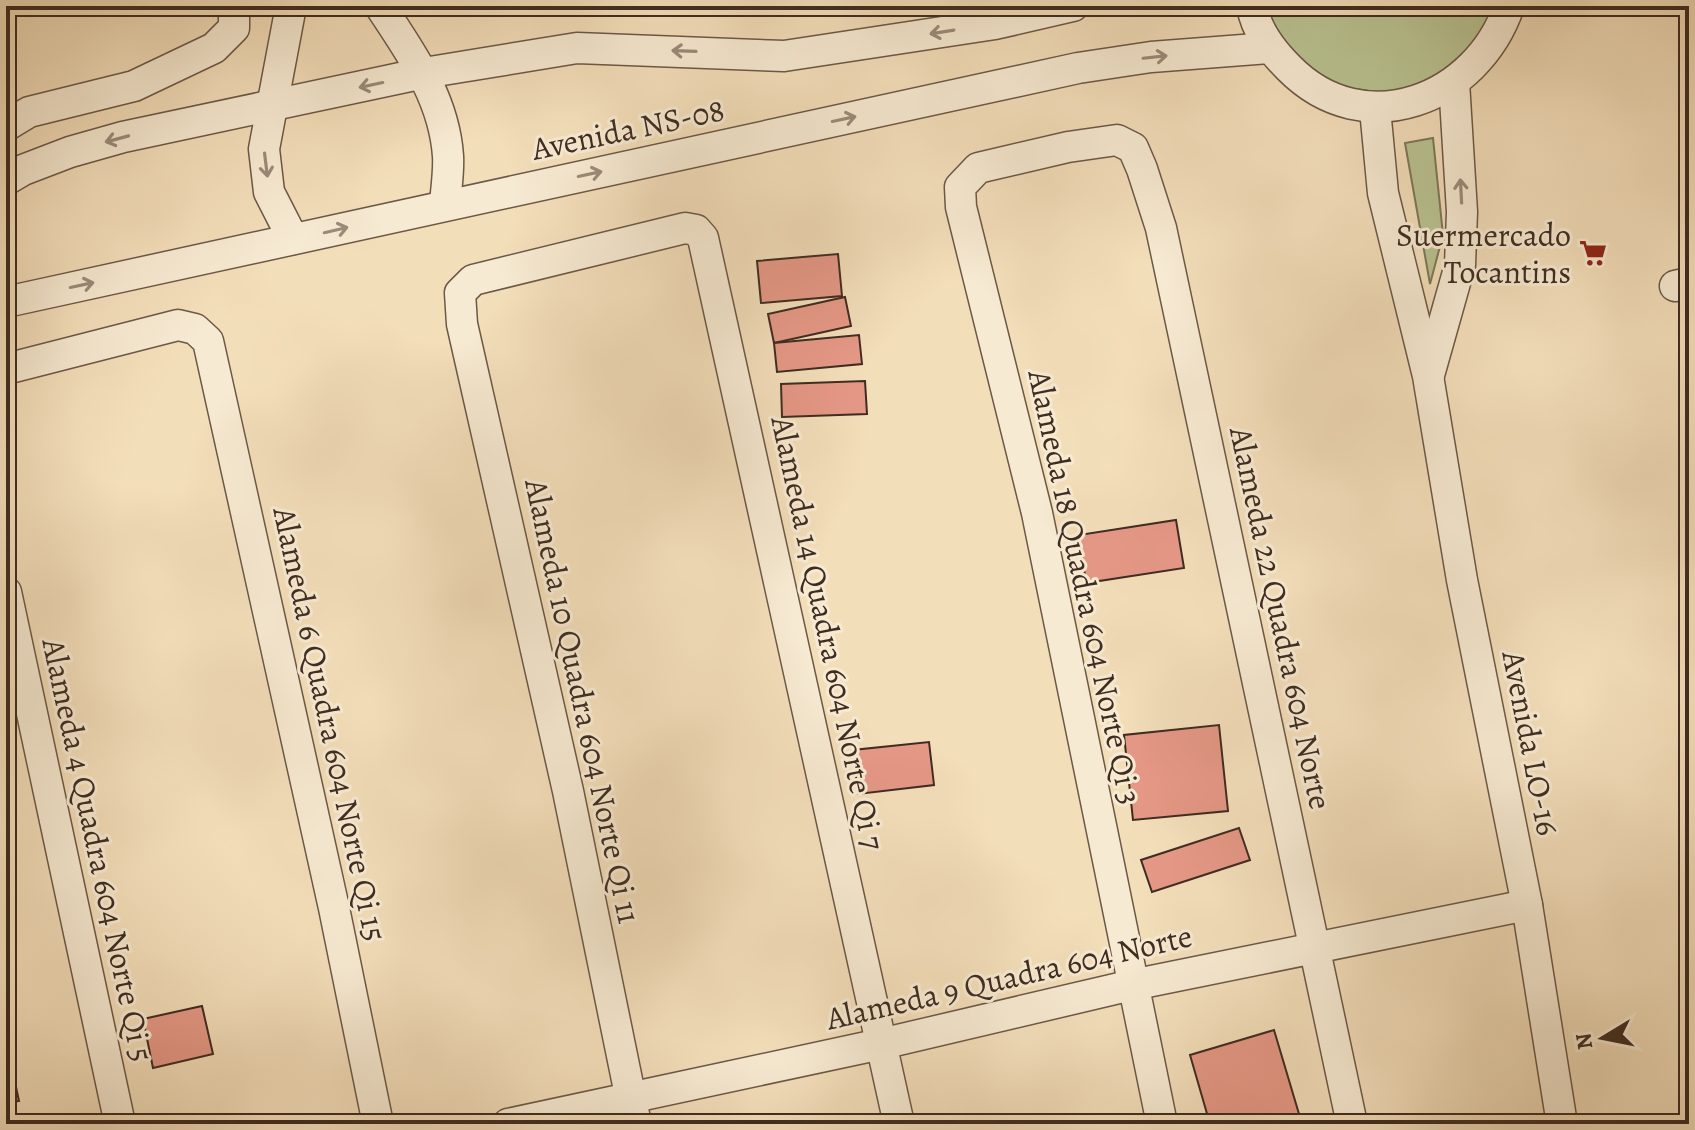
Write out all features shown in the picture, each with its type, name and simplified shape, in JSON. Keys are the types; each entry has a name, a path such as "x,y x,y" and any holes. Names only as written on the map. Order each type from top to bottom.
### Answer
{"street":[{"path":"6,126 29,112 134,86 214,48 234,28 234,6"},
{"path":"291,6 264,149 269,192 293,239"},
{"path":"380,6 424,73 442,120 448,158 445,205"},
{"name":"Avenida NS-08","path":"6,180 70,152 123,137 424,73 577,48 784,56 995,24 1073,6"},
{"path":"1252,6 1269,48 1302,81 1346,103 1375,109 1415,102 1454,82 1473,64 1502,24 1509,6"},
{"name":"Avenida NS-08","path":"6,302 1078,68 1151,57 1269,48"},
{"name":"Avenida LO-16","path":"1428,376 1460,265 1462,212 1454,82"},
{"name":"Avenida LO-16","path":"1375,109 1383,193 1428,376 1462,580 1527,905 1562,1124"},
{"name":"Alameda 18 Quadra 604 Norte Qi 3","path":"1117,140 1068,147 978,168 960,187 961,207 1037,513 1162,1124"},
{"name":"Alameda 22 Quadra 604 Norte","path":"1117,140 1133,148 1161,228 1352,1124"},
{"name":"Alameda 14 Quadra 604 Norte Qi 7","path":"460,293 473,280 685,228 696,230 703,238 899,1124"},
{"name":"Alameda 10 Quadra 604 Norte Qi 11","path":"460,293 462,324 568,791 633,1110"},
{"name":"Alameda 6 Quadra 604 Norte Qi 15","path":"6,369 178,325 195,329 208,341 334,908 378,1124"},
{"name":"Alameda 4 Quadra 604 Norte Qi 5","path":"6,592 120,1124"},
{"name":"Alameda 9 Quadra 604 Norte","path":"508,1124 633,1110 881,1044 1132,985 1527,905"}],"green space":[{"path":"1264,6 1497,6 1459,65 1424,85 1386,93 1347,88 1310,71 1282,42"},
{"path":"1433,138 1443,235 1430,284 1405,143"}],"building":[{"path":"838,254 842,296 761,303 757,261"},
{"path":"845,297 851,326 774,343 768,314"},
{"path":"859,335 862,364 777,372 774,343"},
{"path":"865,381 867,414 782,417 781,384"},
{"path":"1176,520 1184,568 1086,583 1079,535"},
{"path":"1219,725 1228,811 1133,820 1124,735"},
{"path":"929,742 934,785 858,794 853,750"},
{"path":"1239,828 1250,860 1152,892 1141,860"},
{"path":"202,1006 213,1054 153,1068 143,1019"},
{"path":"1274,1030 1302,1124 1210,1124 1190,1055"},
{"path":"13,1073 19,1101 6,1103 6,1074"}],"place":[{"name":"Suermercado Tocantins","path":"1593,253"}]}
